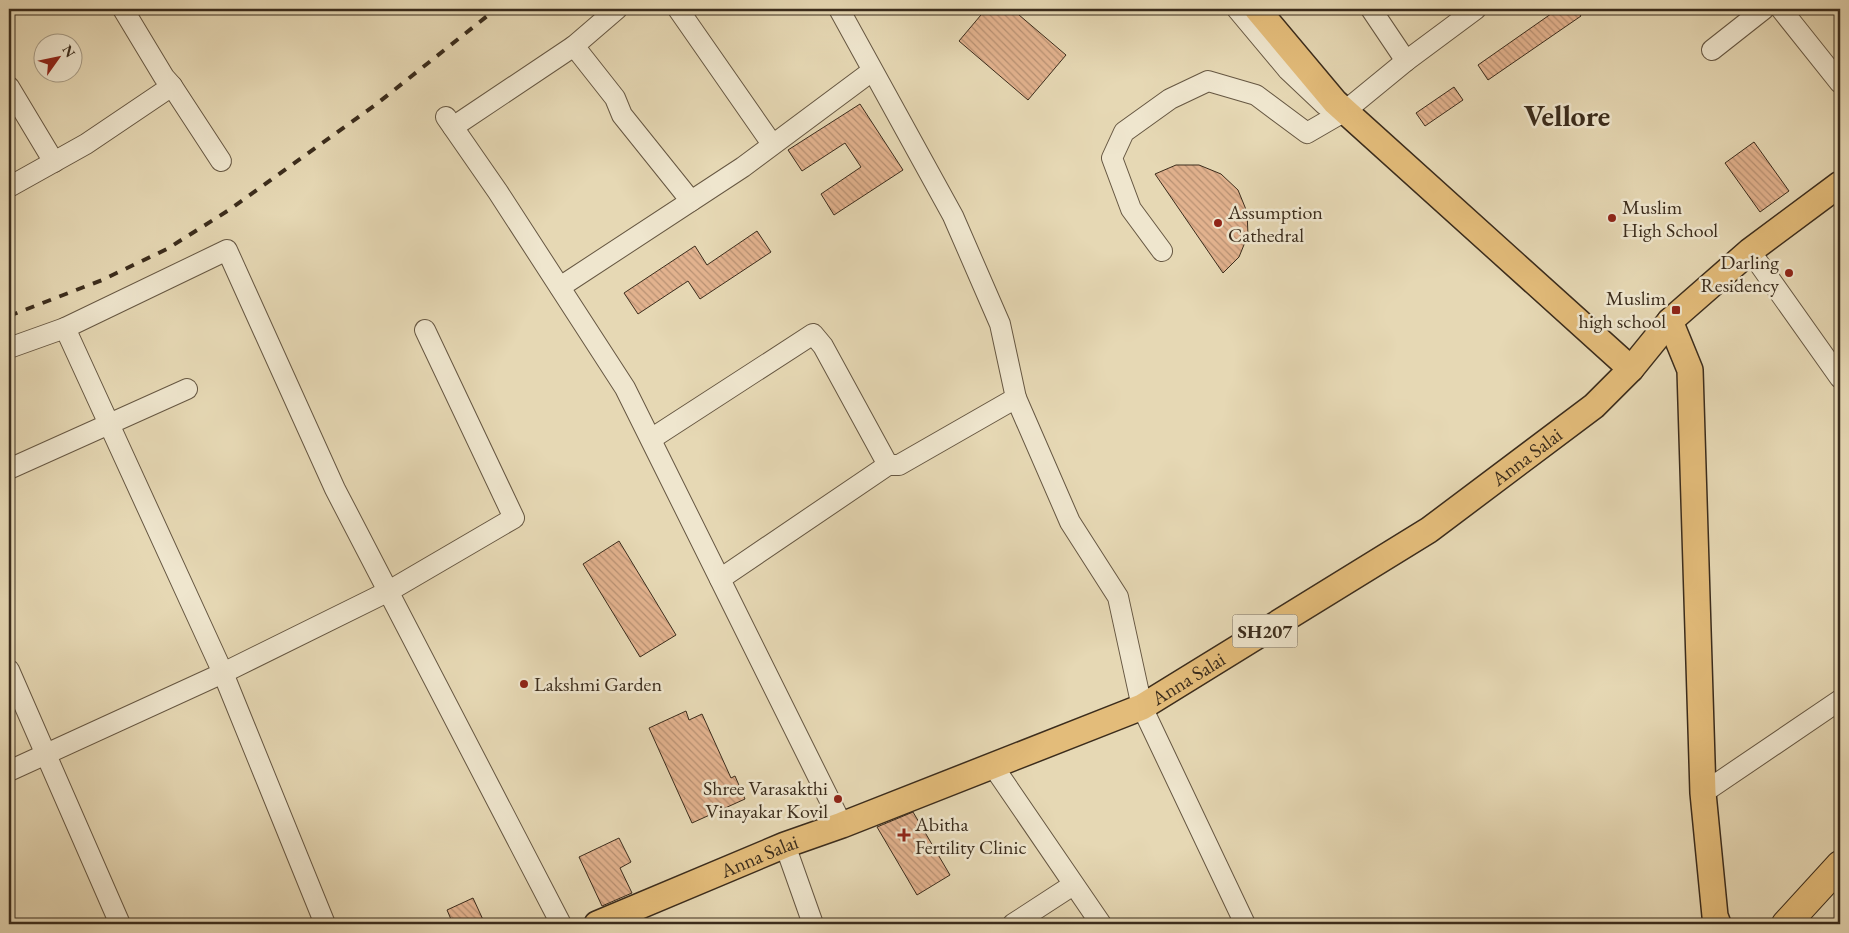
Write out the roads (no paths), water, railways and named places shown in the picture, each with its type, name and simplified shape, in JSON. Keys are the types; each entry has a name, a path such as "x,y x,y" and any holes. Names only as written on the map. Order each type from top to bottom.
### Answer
{"highway":[{"path":"1786,924 1840,864"}],"main road":[{"path":"1257,9 1325,91 1631,369"},
{"name":"Anna Salai","path":"597,924 785,845 842,825 1142,707 1429,530 1594,406 1631,369 1670,321 1750,251 1840,184"},
{"path":"1670,321 1690,370 1703,793 1714,916 1718,924"}],"street":[{"path":"123,9 164,77 172,86 221,162"},
{"path":"617,9 574,46 449,122 560,286 625,388 842,825"},
{"path":"678,9 772,144"},
{"path":"838,9 957,226 1000,324 1016,398 1070,522 1118,596 1142,707 1245,924"},
{"path":"1237,9 1288,70 1329,109 1336,112 1345,110"},
{"path":"1371,9 1406,60"},
{"path":"1162,250 1131,209 1112,158 1124,132 1170,99 1208,81 1256,94 1307,133 1345,110 1406,60 1476,9"},
{"path":"1712,50 1764,9"},
{"path":"1782,9 1840,83"},
{"path":"574,46 614,98 622,115 690,201"},
{"path":"560,286 743,166 872,71"},
{"path":"9,187 86,144 172,86"},
{"path":"9,87 54,162"},
{"path":"9,348 65,328 227,250 335,489 561,924"},
{"path":"1750,251 1840,378"},
{"path":"65,328 223,673 325,924"},
{"path":"9,771 223,673 387,590 514,518 425,330"},
{"path":"651,440 813,334 823,346 888,465"},
{"path":"9,469 187,389"},
{"path":"720,579 888,465 899,464 1016,398"},
{"path":"9,670 120,924"},
{"path":"1703,793 1840,700"},
{"path":"993,766 1101,924"},
{"path":"785,845 813,924"},
{"path":"1013,924 1073,885"}],"railway":[{"path":"9,316 102,280 167,249 229,210 374,106 496,9"}],"place":[{"name":"Muslim High School","path":"1612,218"},
{"name":"Assumption Cathedral","path":"1218,223"},
{"name":"Darling Residency","path":"1789,273"},
{"name":"Muslim high school","path":"1676,310"},
{"name":"Lakshmi Garden","path":"524,684"},
{"name":"Shree Varasakthi Vinayakar Kovil","path":"838,799"},
{"name":"Abitha Fertility Clinic","path":"904,835"}],"district":[{"name":"Vellore","path":"1567,116"}]}
